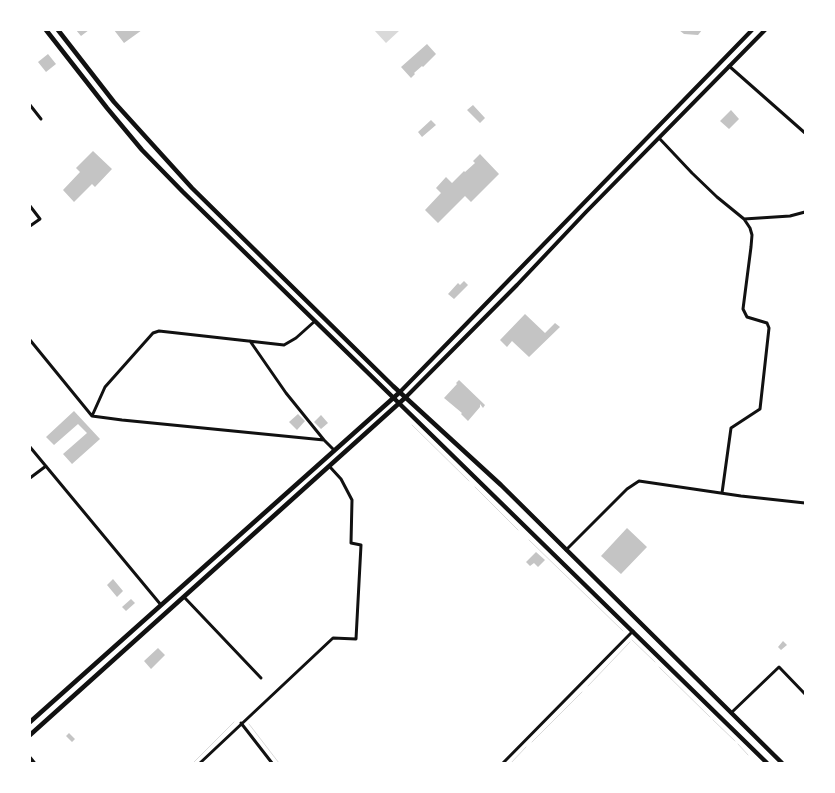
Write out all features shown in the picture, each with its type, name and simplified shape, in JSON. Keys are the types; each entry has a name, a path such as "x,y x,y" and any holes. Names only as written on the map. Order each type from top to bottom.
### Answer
{"main road":[{"path":"46,30 142,150 209,218 767,763"},
{"path":"58,30 115,104 192,188 391,384 501,486 782,763"},
{"path":"385,390 390,389 391,384"},
{"path":"30,722 400,392"},
{"path":"30,735 406,397"},
{"path":"384,406 388,407 391,412"},
{"path":"411,414 412,409 416,407"},
{"path":"204,566 210,573"}],"street":[{"path":"400,392 752,30"},
{"path":"406,397 764,30"},
{"path":"729,66 805,133"},
{"path":"30,105 41,120"},
{"path":"659,138 717,197 744,219 750,228 752,234 743,309 747,318 767,323 769,328 760,409 730,428 722,494"},
{"path":"30,206 40,219 30,226"},
{"path":"580,207 586,212"},
{"path":"744,219 790,216 805,212"},
{"path":"92,416 105,387 153,333 159,331 284,345 296,338 314,320"},
{"path":"30,340 92,416 324,440"},
{"path":"250,341 292,401 334,450"},
{"path":"411,380 412,385 417,386"},
{"path":"30,447 161,605"},
{"path":"30,478 46,466"},
{"path":"200,763 333,638 356,639 361,546 351,543 352,500 341,479 330,467"},
{"path":"566,550 627,489 639,481 805,504"},
{"path":"184,596 260,678"},
{"path":"503,763 633,631"},
{"path":"731,713 779,667 805,694"},
{"path":"241,723 272,763"},
{"path":"30,758 34,763"}],"shaded area":[{"path":"374,30 400,30 386,43"}],"building":[{"path":"76,30 89,30 81,36"},
{"path":"114,30 142,30 124,43"},
{"path":"679,30 702,30 698,35 684,34"},
{"path":"427,44 436,54 414,73 411,78 401,67"},
{"path":"48,54 56,64 46,72 38,62"},
{"path":"473,105 485,118 480,123 467,110"},
{"path":"731,110 739,119 729,129 720,121"},
{"path":"431,120 436,125 422,137 418,132"},
{"path":"93,151 112,169 95,187 92,184 74,202 63,190 80,172 76,168"},
{"path":"480,154 499,174 471,202 465,196 438,223 425,210 441,193 436,188 446,177 452,183 475,163 473,161"},
{"path":"464,281 468,285 454,299 448,294 458,283 460,285"},
{"path":"525,314 545,333 555,323 560,327 529,357 512,341 507,347 500,340"},
{"path":"459,380 485,405 483,408 480,404 480,407 468,421 462,413 444,398"},
{"path":"74,411 100,439 72,464 63,454 87,433 78,424 54,445 46,437"},
{"path":"298,414 305,421 297,430 289,422"},
{"path":"321,415 328,423 321,429 314,422"},
{"path":"627,528 647,547 621,574 601,556"},
{"path":"536,552 545,560 538,567 534,563 530,566 526,562"},
{"path":"113,579 123,591 117,597 107,585"},
{"path":"131,599 135,603 126,611 122,607"},
{"path":"783,641 787,645 781,650 778,647"},
{"path":"158,648 165,655 151,669 144,661"},
{"path":"69,733 75,739 72,742 66,736"}],"waterway":[{"path":"412,425 469,481"},
{"path":"475,487 518,530"},
{"path":"529,540 623,631"},
{"path":"632,640 655,662"},
{"path":"588,686 630,642"},
{"path":"659,667 710,717"},
{"path":"532,742 582,692"},
{"path":"713,720 735,741"},
{"path":"193,763 234,722"},
{"path":"249,724 279,763"},
{"path":"738,744 748,755"},
{"path":"511,763 526,747"}]}
